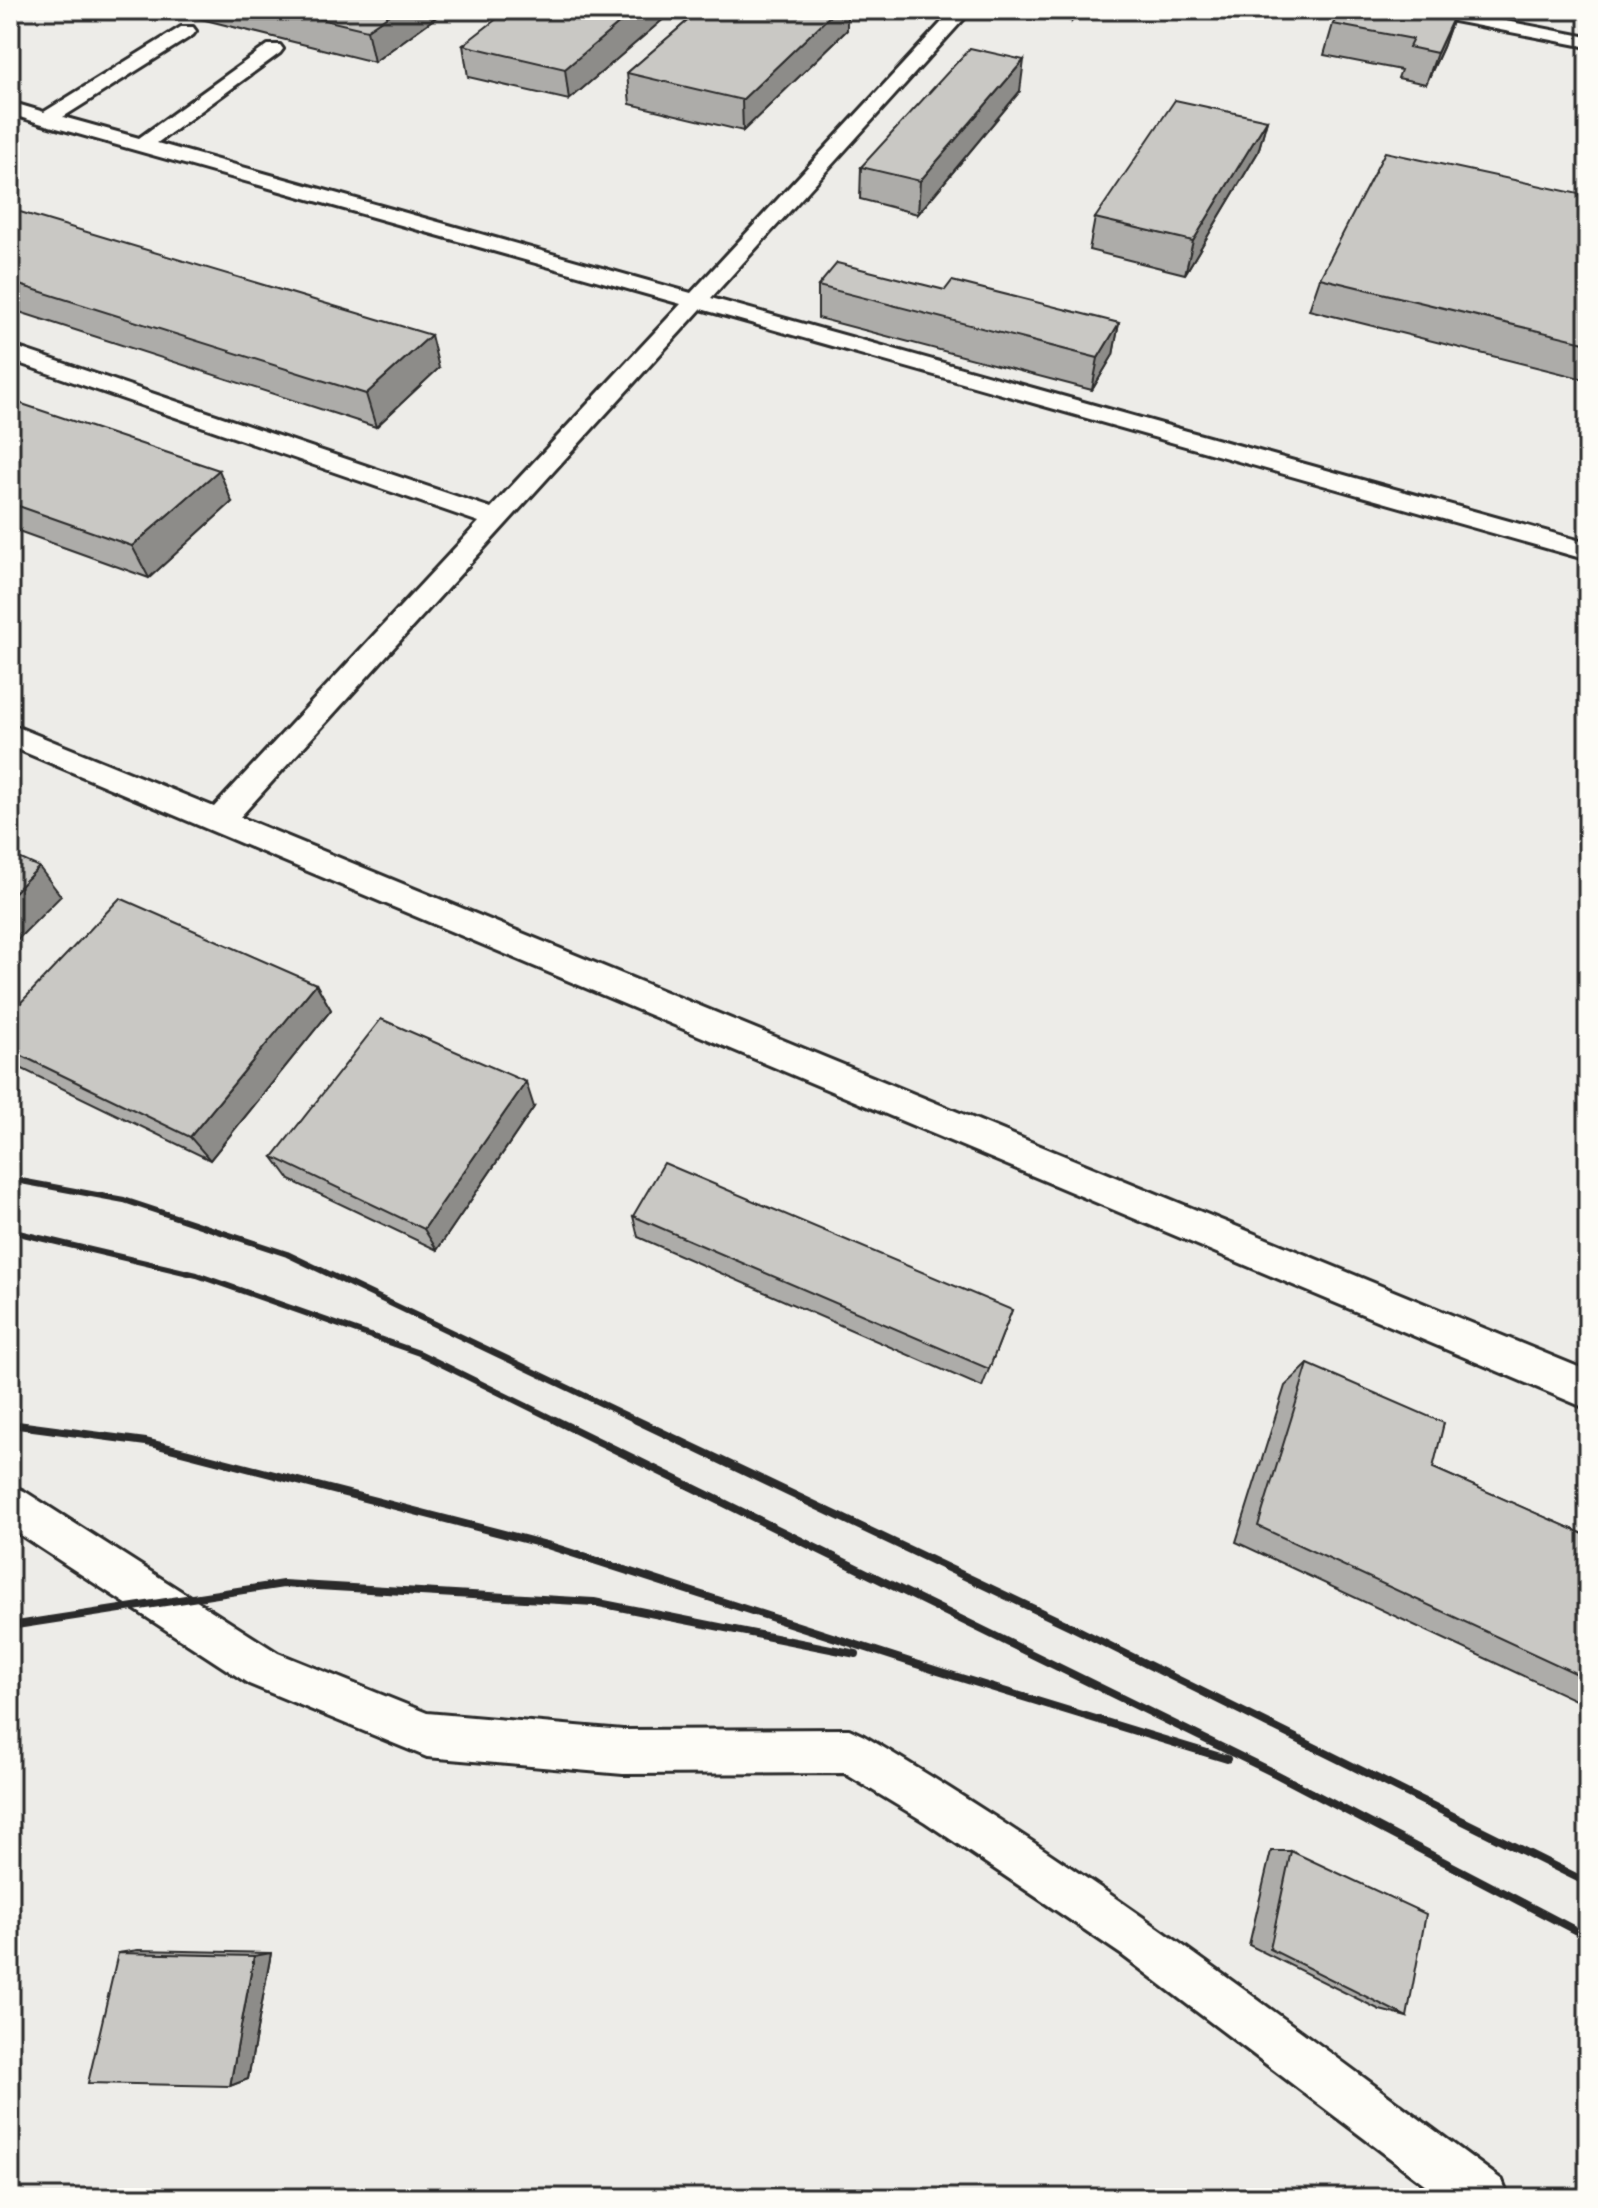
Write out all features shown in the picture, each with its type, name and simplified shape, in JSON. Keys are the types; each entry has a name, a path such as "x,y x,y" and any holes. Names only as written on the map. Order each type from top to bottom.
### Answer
{"lane":[{"path":"219,821 963,10"},
{"path":"1423,10 1588,42"},
{"path":"46,119 187,31"},
{"path":"142,145 274,49"},
{"path":"10,108 698,299 1588,552"},
{"path":"10,352 496,519"},
{"path":"10,734 1588,1390"},
{"path":"10,1505 264,1669 427,1735 623,1752 849,1751 941,1806 1138,1939 1484,2198"}],"shaded area":[{"path":"10,10 1588,10 1588,2198 10,2198"}],"building":[{"path":"282,10 396,10 367,30"},
{"path":"508,10 635,10 565,69 463,45"},
{"path":"700,10 836,10 742,100 627,73"},
{"path":"1341,10 1422,10 1454,16 1437,53 1409,47 1413,39 1333,24"},
{"path":"970,48 1024,60 920,181 861,167"},
{"path":"1175,100 1267,120 1193,241 1095,218"},
{"path":"1385,152 1588,196 1588,343 1320,278"},
{"path":"10,209 431,335 366,394 10,282"},
{"path":"837,263 945,290 952,281 1119,323 1098,358 818,286"},
{"path":"10,400 219,470 132,546 10,503"},
{"path":"10,854 39,867 10,896"},
{"path":"120,898 316,984 190,1137 10,1050 10,1014"},
{"path":"381,1019 526,1082 424,1229 273,1157"},
{"path":"664,1163 1012,1310 989,1369 633,1216"},
{"path":"1308,1364 1444,1423 1433,1468 1588,1536 1588,1679 1258,1526"},
{"path":"1291,1851 1426,1914 1407,2017 1270,1949"},
{"path":"118,1953 254,1956 230,2086 88,2083"}],"railway":[{"path":"10,1179 124,1200 287,1254 640,1422"},
{"path":"10,1231 197,1275 419,1353 559,1422"},
{"path":"555,1420 1276,1774 1588,1937"},
{"path":"636,1420 1070,1626 1588,1883"},
{"path":"10,1424 146,1442 547,1545 938,1671 1227,1759"},
{"path":"10,1626 283,1584 594,1602 856,1654"}]}
